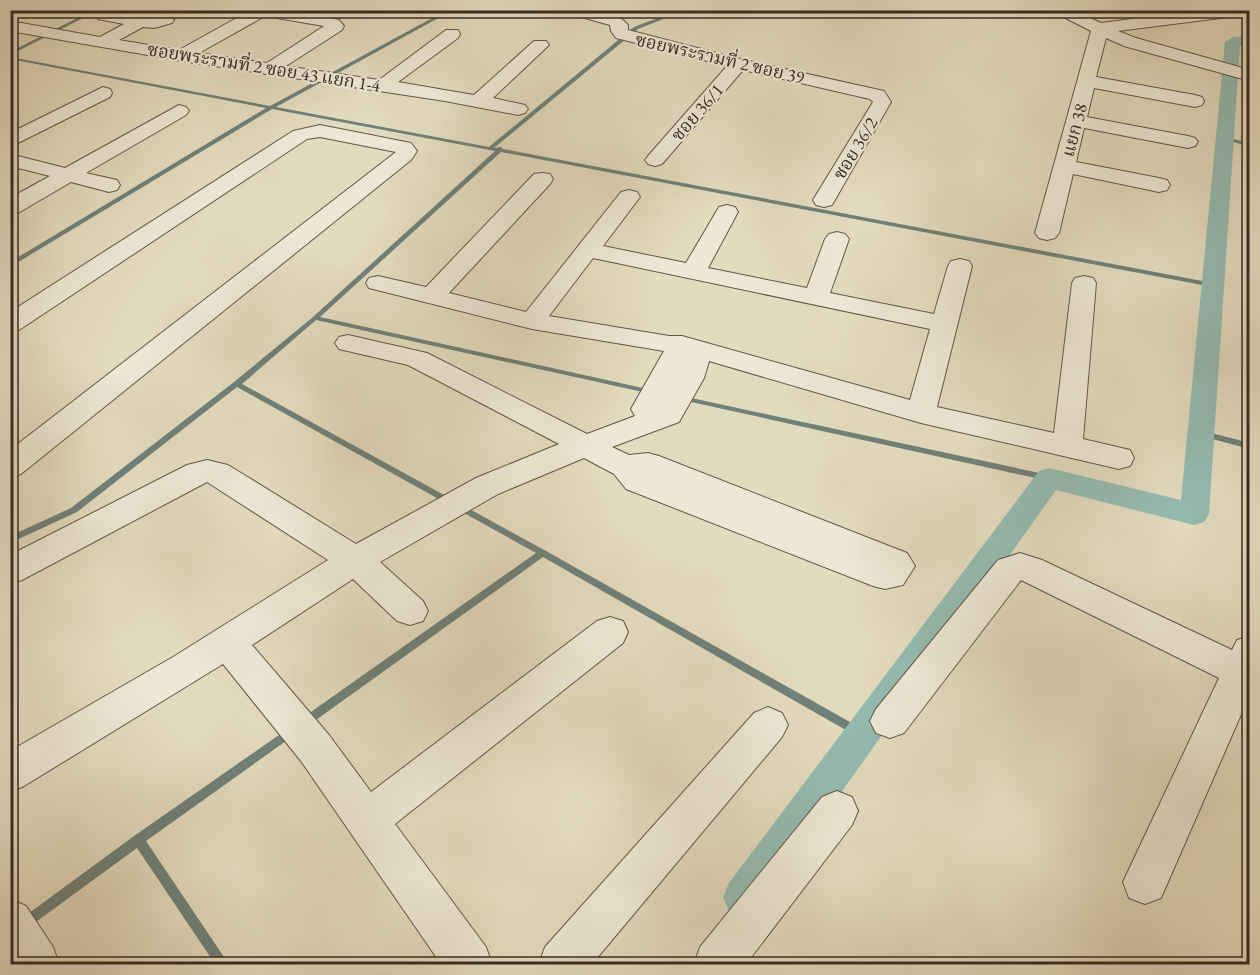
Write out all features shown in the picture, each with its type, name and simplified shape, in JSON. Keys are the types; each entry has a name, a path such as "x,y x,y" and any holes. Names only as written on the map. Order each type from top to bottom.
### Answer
{"street":[{"name":"ซอยพระรามที่ 2 ซอย 39","path":"573,10 616,22 620,25 619,31 622,34 739,64 877,95"},
{"path":"1058,10 1130,42 1250,76"},
{"path":"1100,27 1244,10"},
{"path":"182,56 261,11 333,23 336,26 270,69"},
{"path":"103,12 104,16 140,22"},
{"path":"103,42 140,22 164,16"},
{"name":"ซอยพระรามที่ 2 ซอย 43 แยก 1-4","path":"10,26 182,56 480,100 518,108"},
{"name":"แยก 38","path":"1047,233 1100,27"},
{"path":"383,85 452,34"},
{"path":"480,100 540,45"},
{"name":"ซอย 36/1","path":"655,160 739,64"},
{"path":"1086,81 1195,101"},
{"path":"10,141 103,93"},
{"name":"ซอย 36/2","path":"824,200 882,102 877,95"},
{"path":"10,208 179,111"},
{"path":"1076,121 1188,142"},
{"path":"10,324 300,135 320,131 404,147 408,151 10,466"},
{"path":"10,160 109,185"},
{"path":"1064,165 1159,185"},
{"path":"432,296 542,179"},
{"path":"532,321 629,197"},
{"path":"693,272 727,213"},
{"path":"816,297 837,239"},
{"path":"588,249 944,324"},
{"path":"921,413 960,266"},
{"path":"378,283 532,321 690,347 921,413 1119,458"},
{"path":"1066,446 1083,284"},
{"path":"348,343 417,359 625,466 637,481 885,576 891,575 898,566 898,563 648,464 625,466"},
{"path":"10,773 227,642 355,560 488,486 586,445 662,405 690,347"},
{"path":"10,571 198,473 207,471 217,474 355,560 410,611"},
{"path":"890,721 1010,569 1020,566 1030,568 1246,666 1145,882"},
{"path":"367,820 610,632"},
{"path":"227,642 315,748 469,964"},
{"path":"562,964 768,725"},
{"path":"717,964 837,811"}],"waterway":[{"path":"10,54 97,10"},
{"path":"271,107 451,10"},
{"path":"492,147 636,28 684,10"},
{"path":"743,897 1049,478 1194,514 1233,42 1250,41"},
{"path":"10,58 271,107"},
{"path":"10,265 271,107"},
{"path":"271,107 499,150"},
{"path":"1225,139 1250,145"},
{"path":"315,318 499,150"},
{"path":"499,150 1213,285"},
{"path":"237,384 315,318"},
{"path":"315,318 652,392"},
{"path":"10,540 74,510 237,384"},
{"path":"237,384 543,553"},
{"path":"682,398 1049,478"},
{"path":"1200,433 1250,446"},
{"path":"305,722 543,553"},
{"path":"543,553 862,734"},
{"path":"138,840 289,733"},
{"path":"25,923 138,840"},
{"path":"138,840 222,964"}]}
